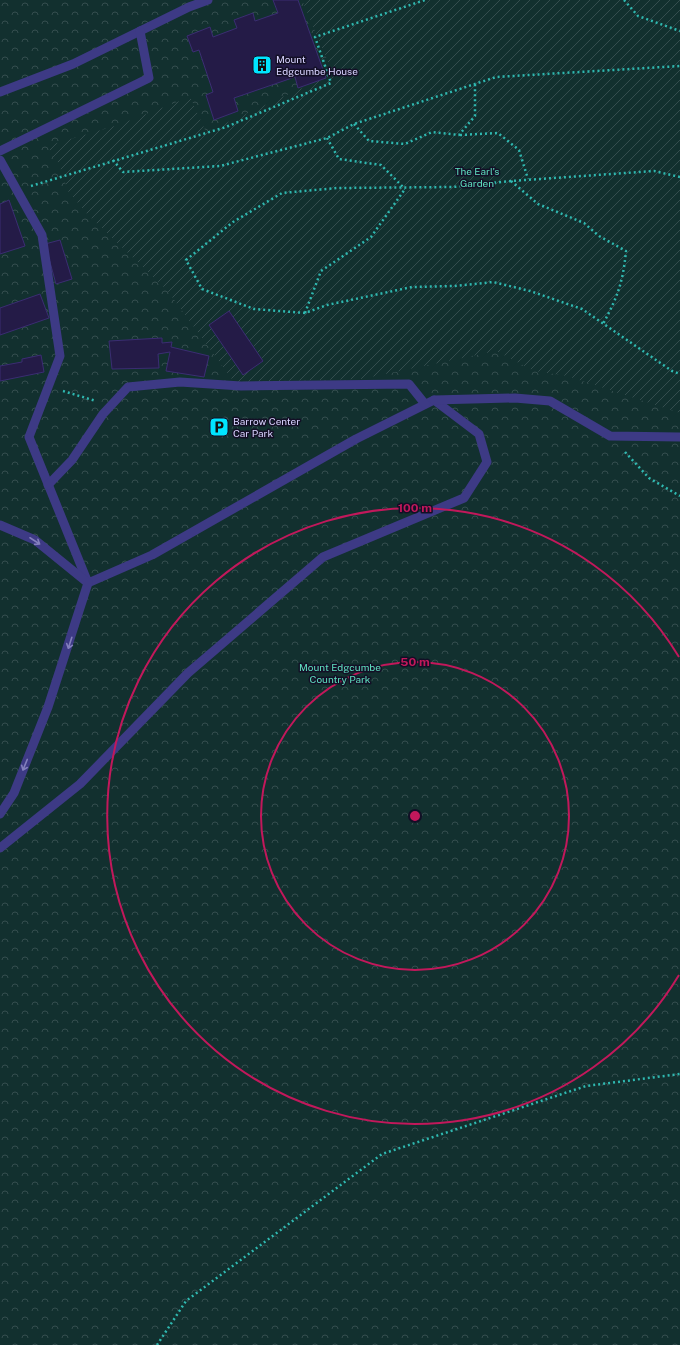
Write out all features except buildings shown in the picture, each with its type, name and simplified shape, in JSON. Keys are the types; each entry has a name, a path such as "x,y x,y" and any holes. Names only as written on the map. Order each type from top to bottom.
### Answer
{"lane":[{"path":"0,92 73,64 189,7 208,0"},
{"path":"0,151 149,78 140,32"},
{"path":"0,160 42,235 60,356 29,437 88,584 48,707 14,793 0,814"},
{"path":"0,848 80,784 188,673 323,557 464,498 487,462 478,434 429,402 409,384 241,386 180,382 128,387 111,406 72,460 48,485"},
{"path":"88,584 152,555 356,439 429,402 516,398 550,402 610,436 680,437"},
{"path":"0,526 35,540 88,584"}],"path":[{"path":"17,191 226,126 332,83 315,37 425,0"},
{"path":"624,0 638,16 680,31"},
{"path":"113,160 123,172 220,166 327,138 354,124 496,77 680,66"},
{"path":"459,135 475,116 475,84"},
{"path":"354,124 369,141 405,144 432,132 459,135 498,133 519,150 528,179"},
{"path":"327,138 339,159 380,165 405,189"},
{"path":"680,177 654,171 528,179 453,187 405,189 337,188 282,193 233,222 186,260 202,289 254,309 305,313 327,305 412,287 455,286 493,282 530,291 582,309 672,371 680,374"},
{"path":"511,181 538,204 584,223 599,236 626,251 623,279 613,305 603,324"},
{"path":"305,313 321,271 371,238 405,189"},
{"path":"49,386 111,406"},
{"path":"610,436 649,478 680,496"},
{"path":"157,1345 186,1301 382,1154 586,1086 680,1074"}],"green space":[{"name":"Mount Edgcumbe Country Park","path":"0,0 680,0 680,1345 0,1345"},
{"name":"The Earl's Garden","path":"302,0 680,0 680,413 567,376 534,371 496,351 361,379 234,382 167,290 88,215 68,191 59,164 47,146 118,125 190,97 206,132 333,74"}],"place":[{"name":"Mount Edgcumbe House","path":"262,65"},
{"name":"Barrow Center Car Park","path":"219,427"}]}
